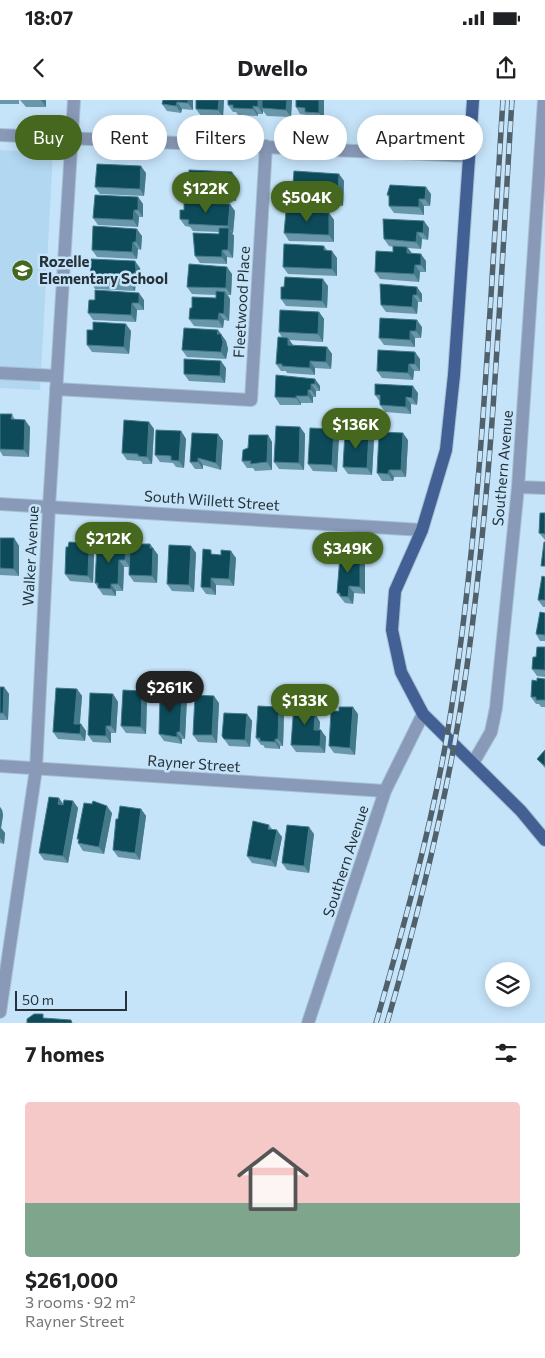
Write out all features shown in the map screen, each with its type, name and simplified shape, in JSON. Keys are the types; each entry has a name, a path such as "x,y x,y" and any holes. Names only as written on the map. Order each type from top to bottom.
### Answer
{"main road":[{"path":"472,115 473,100"},
{"path":"468,160 454,375 446,450 422,530 395,591 392,630 401,672 423,714 521,811 545,840"}],"street":[{"name":"Walker Avenue","path":"73,115 74,100"},
{"name":"Southern Avenue","path":"473,763 491,732 496,708 518,487 544,100"},
{"path":"0,134 15,135"},
{"path":"82,139 357,151"},
{"name":"Fleetwood Place","path":"56,383 251,400 266,146"},
{"name":"Walker Avenue","path":"0,1012 36,769 70,160"},
{"path":"0,373 56,383"},
{"path":"518,487 545,488"},
{"name":"South Willett Street","path":"0,504 422,530"},
{"name":"Southern Avenue","path":"308,1023 385,791 423,714"},
{"name":"Rayner Street","path":"0,766 385,791"}],"shaded area":[{"name":"Rozelle Elementary School","path":"0,150 15,151 15,160 53,160 40,390 0,388"}],"building":[{"path":"163,100 188,100 188,103 177,102 176,106 162,104"},
{"path":"196,100 219,100 218,110 196,109"},
{"path":"228,100 258,100 258,107 253,106 253,109 233,108 233,105 228,105"},
{"path":"262,100 287,100 286,110 262,108"},
{"path":"296,100 319,100 319,113 305,112 305,108 296,107"},
{"path":"97,164 141,166 140,189 95,187"},
{"path":"189,170 232,172 231,194 188,192"},
{"path":"294,171 339,174 338,199 292,196"},
{"path":"390,185 426,187 425,199 419,199 419,207 389,206 389,195 387,195"},
{"path":"95,195 138,197 138,210 134,210 133,220 93,218"},
{"path":"184,203 230,204 228,226 188,224 189,220 180,219 180,210 184,210"},
{"path":"286,211 329,213 329,235 284,233"},
{"path":"383,219 424,221 423,233 417,232 416,242 384,239"},
{"path":"93,226 137,229 136,242 133,242 132,252 92,250"},
{"path":"219,228 229,228 228,250 222,250 222,257 195,256 193,233 219,234"},
{"path":"284,244 324,246 324,250 332,251 332,269 283,267"},
{"path":"393,246 407,247 407,253 421,254 421,265 415,265 414,274 375,272 376,251 393,252"},
{"path":"91,259 135,261 136,270 134,274 131,274 130,283 90,281"},
{"path":"189,264 227,267 226,288 187,287"},
{"path":"285,277 323,279 322,301 281,299 281,287 284,287"},
{"path":"380,284 417,287 417,295 413,295 412,307 381,305"},
{"path":"95,290 139,293 139,303 132,303 131,315 88,313 89,300 95,300"},
{"path":"216,291 225,292 224,314 219,313 218,320 189,319 192,297 216,298"},
{"path":"280,310 319,312 318,334 279,332"},
{"path":"380,318 417,320 416,331 410,331 410,340 379,338"},
{"path":"93,322 126,324 124,347 87,345 87,330 93,330"},
{"path":"184,328 218,330 217,334 221,334 223,342 221,352 182,350"},
{"path":"278,337 288,338 288,345 327,347 326,362 310,361 310,368 276,364"},
{"path":"378,350 415,352 415,364 409,364 408,373 377,371"},
{"path":"184,359 221,361 220,376 184,374"},
{"path":"276,375 315,379 315,384 311,384 308,396 296,396 296,398 275,397"},
{"path":"375,384 413,386 412,398 406,397 406,407 380,405 380,395 375,395"},
{"path":"0,414 12,414 11,419 25,420 24,450 0,449"},
{"path":"124,420 149,422 147,457 138,456 138,454 122,453"},
{"path":"276,426 300,427 299,463 274,462"},
{"path":"310,428 334,429 332,465 308,464"},
{"path":"156,430 181,431 179,461 171,460 171,456 155,455"},
{"path":"345,431 369,432 367,468 343,467"},
{"path":"379,432 403,433 401,470 389,470 388,474 377,473"},
{"path":"192,433 218,434 216,463 198,458 198,462 190,462"},
{"path":"249,435 268,435 267,462 250,464 251,461 242,461 243,450 248,448"},
{"path":"540,513 545,513 545,534 539,533"},
{"path":"0,538 14,538 14,569 0,568"},
{"path":"69,542 87,543 87,548 89,548 88,576 65,574 66,547 68,547"},
{"path":"544,542 545,566 541,566"},
{"path":"97,543 126,544 125,560 119,560 118,584 111,584 111,589 98,588 98,583 95,583"},
{"path":"133,544 150,544 150,548 153,548 152,576 129,575 130,547"},
{"path":"169,545 191,546 189,585 167,584"},
{"path":"203,549 211,550 211,554 221,555 221,550 231,551 229,579 211,578 211,588 201,587"},
{"path":"340,556 360,557 360,587 349,586 348,597 340,596 340,593 337,593"},
{"path":"542,576 545,577 545,600 538,600"},
{"path":"540,612 545,613 545,635 536,634"},
{"path":"537,647 545,647 545,670 532,669 533,657 536,657"},
{"path":"537,678 545,679 545,700 536,700 536,697 531,697 532,680 537,681"},
{"path":"0,687 4,687 3,713 0,713"},
{"path":"56,688 77,689 74,724 81,724 80,734 53,732"},
{"path":"123,690 142,691 141,727 121,726"},
{"path":"166,690 182,691 180,732 177,732 177,737 159,734 160,696 166,696"},
{"path":"90,693 113,694 111,726 106,726 106,736 88,735"},
{"path":"195,695 214,696 212,735 193,735"},
{"path":"294,703 312,703 311,715 315,715 314,730 321,730 320,746 291,745"},
{"path":"258,706 279,707 278,739 275,739 275,742 260,741 260,738 256,738"},
{"path":"339,707 353,707 350,748 329,746 331,711 339,711"},
{"path":"224,713 247,714 245,740 224,739 222,736"},
{"path":"545,750 545,766 537,759"},
{"path":"49,797 59,798 58,804 63,805 64,800 73,801 63,856 39,853"},
{"path":"93,801 107,806 99,847 78,843 79,839 77,839 84,803 92,804"},
{"path":"120,806 141,809 135,853 113,850 116,819 118,819"},
{"path":"253,821 269,825 268,829 277,830 271,860 247,856"},
{"path":"287,825 309,827 304,866 282,863"},
{"path":"34,1014 43,1014 43,1018 71,1020 72,1023 27,1023 27,1019"}],"railway":[{"path":"376,1023 433,809 459,657 469,578 483,419 503,100"},
{"path":"387,1023 433,846 452,756 467,666 490,454 512,100"}],"place":[{"name":"Rozelle Elementary School","path":"23,270"}]}
